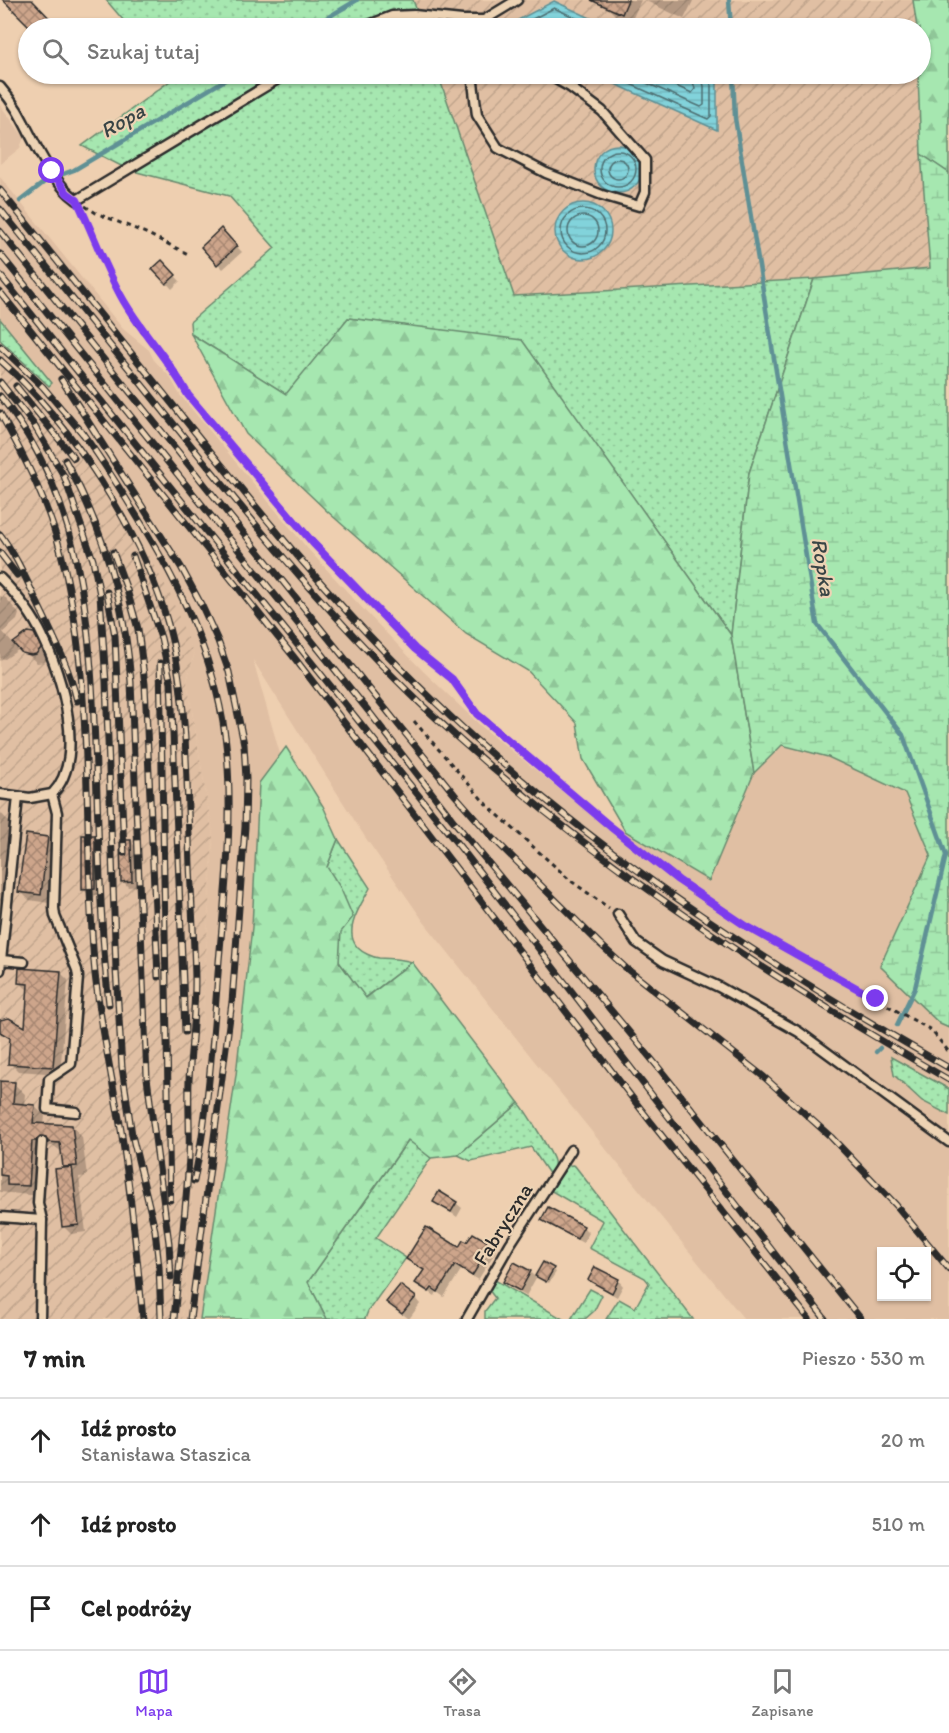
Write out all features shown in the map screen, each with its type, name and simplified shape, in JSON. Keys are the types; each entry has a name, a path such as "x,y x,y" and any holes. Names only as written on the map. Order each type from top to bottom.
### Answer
{"lane":[{"path":"487,18 517,0"},
{"path":"387,18 414,15 443,18"},
{"path":"0,87 15,107 52,171 67,193 77,200 269,84"},
{"path":"473,84 477,114 498,148 546,173 602,195 639,206 645,192 645,159 602,111 565,84"},
{"path":"0,578 24,605 43,637 58,676 70,729 69,764 64,779 52,794 30,798 0,794"},
{"path":"52,794 57,813 55,916 78,970 78,977 71,1064 49,1079 47,1109 76,1112"},
{"path":"0,970 18,797"},
{"path":"618,915 636,942 663,961 719,987 799,1032 949,1142"},
{"path":"1,960 24,962"},
{"path":"40,1319 42,1220 38,1203 42,1142"},
{"name":"Fabryczna","path":"467,1319 510,1244 571,1150"},
{"path":"0,1217 42,1220"}],"path":[{"path":"77,200 96,213 148,234 188,254"},
{"path":"77,200 120,294 139,327 177,374 188,395 313,543 415,649 452,679 477,714 678,880 746,926 932,1030 949,1052"},
{"path":"414,721 486,804 527,843 571,881 618,915"}],"shaded area":[{"path":"413,0 913,0 916,18 419,18"},
{"path":"441,84 918,84 930,268 814,279 514,297"},
{"path":"0,105 24,137 20,148 0,164"},
{"path":"0,177 123,329 149,350 154,360 170,377 180,395 307,548 364,610 482,727 573,800 709,881 754,773 782,745 828,757 905,793 931,855 880,966 940,1024 949,1028 949,1089 891,1058 894,1075 922,1101 949,1115 949,1319 744,1319 424,922 365,837 253,660 280,754 259,783 252,927 236,1075 200,1319 182,1319 188,1264 213,836 187,681 194,655 141,543 103,476 60,417 0,353"},
{"path":"0,353 60,417 103,476 169,592 194,655 187,681 213,836 188,1264 182,1319 0,1319"}],"green space":[{"path":"106,0 413,0 419,18 121,18"},
{"path":"913,0 949,0 949,173 921,154 918,84 931,84 931,18 916,18"},
{"path":"166,84 441,84 514,296 814,279 749,473 731,635 522,341 348,318 287,395 191,334 190,322 275,248 229,196 129,170 82,146"},
{"path":"921,154 949,173 949,1028 940,1024 880,966 931,855 905,793 828,757 782,745 754,773 731,635 749,473 814,279 930,268"},
{"path":"348,318 522,340 731,635 754,773 709,881 625,831 583,759 577,723 528,671 466,634 328,512 246,434 191,334 286,394"},
{"path":"0,319 52,383 49,386 0,340"},
{"path":"286,747 323,806 338,839 327,867 340,887 353,917 341,932 339,962 366,998 412,962 519,1103 458,1155 431,1158 408,1140 308,1282 327,1319 200,1319 236,1075 252,927 259,783"},
{"path":"338,839 370,888 352,926 352,934 358,948 371,956 412,962 365,998 339,962 340,932 327,867"},
{"path":"891,1057 949,1089 949,1115 922,1101 894,1075"},
{"path":"519,1103 554,1161 550,1175 531,1147 471,1161 458,1155"},
{"path":"409,1139 431,1158 376,1238 406,1258 368,1311 365,1319 327,1319 308,1282"},
{"path":"572,1165 693,1319 606,1319 619,1299 635,1308 649,1283 645,1278 589,1248 603,1221 550,1190 568,1166"},
{"path":"493,1279 563,1319 485,1319 485,1311 495,1298 489,1290"},
{"path":"590,1289 602,1295 594,1311 585,1319 571,1319"}],"water":[{"path":"554,1 591,18 522,18"},
{"path":"615,84 717,84 717,130"},
{"path":"618,145 635,152 642,169 635,186 618,193 601,186 594,169 601,152"},
{"path":"577,203 589,203 599,207 607,215 611,231 607,247 599,255 589,259 577,259 567,255 559,247 555,237 555,225 559,215 567,207"}],"building":[{"path":"3,0 32,0 49,18 21,18"},
{"path":"591,0 628,0 622,14"},
{"path":"221,228 237,246 217,265 201,247"},
{"path":"162,260 176,275 166,284 152,269"},
{"path":"28,632 34,633 41,648 36,654 22,653 13,643"},
{"path":"26,834 48,837 41,895 18,892"},
{"path":"82,835 95,835 95,889 82,890"},
{"path":"120,840 131,840 132,881 121,882"},
{"path":"19,968 61,971 53,1067 8,1064 10,1038 0,1032 0,1020 9,1018 25,1027 28,984 18,983"},
{"path":"0,1081 15,1082 13,1103 35,1105 33,1123 72,1125 77,1166 63,1167 60,1143 48,1142 46,1137 40,1136 36,1141 32,1141 29,1186 7,1185 7,1176 0,1175"},
{"path":"72,1167 79,1225 62,1227 55,1169"},
{"path":"439,1191 457,1202 451,1212 433,1202"},
{"path":"548,1207 584,1226 577,1239 541,1220"},
{"path":"426,1227 459,1247 463,1240 467,1242 473,1233 492,1244 472,1276 455,1265 438,1292 432,1288 429,1292 415,1283 424,1270 406,1259"},
{"path":"514,1262 531,1271 520,1291 503,1282"},
{"path":"543,1262 554,1268 546,1282 535,1276"},
{"path":"595,1267 619,1279 612,1293 588,1280"},
{"path":"400,1285 416,1297 402,1314 386,1302"}],"waterway":[{"name":"Ropa","path":"327,18 357,0"},
{"name":"Ropka","path":"729,0 730,18"},
{"name":"Ropa","path":"58,176 74,170 218,84"},
{"name":"Ropka","path":"733,84 735,118 817,624 903,735 946,855 915,988 897,1025"},
{"name":"Ropa","path":"20,201 47,180"},
{"name":"Ropka","path":"876,1052 880,1048"}],"railway":[{"path":"0,190 181,415 334,597 399,667 491,754 615,854 679,900 745,945 949,1068"},
{"path":"0,209 270,542 329,609 423,706 545,812 675,908 810,997 949,1080"},
{"path":"0,231 455,795 491,836 627,969 764,1077 831,1137 896,1205 949,1269"},
{"path":"0,254 370,713 452,819 658,1067 861,1319"},
{"path":"0,275 464,852 825,1319"},
{"path":"0,292 293,656 650,1121 809,1319"},
{"path":"0,346 43,387 83,434"},
{"path":"0,360 52,414 101,481 122,517 141,553 156,589 168,624 179,676 184,729 195,979 189,1080 189,1157 174,1319"},
{"path":"61,379 181,567 202,606 229,672 244,744 245,827 232,1002 190,1319"},
{"path":"0,382 34,425 64,476 93,560 100,595 106,682 116,970 122,1067 132,1135 155,1230 161,1319"},
{"path":"16,386 74,458"},
{"path":"0,396 27,435 49,475 65,518 76,561 90,651 101,907 109,1004"},
{"path":"0,413 27,464 50,516 72,605 84,709 95,974 125,1153 143,1319"},
{"path":"78,427 133,510 181,596 206,656 223,720 229,779 228,857 210,1072 194,1181"},
{"path":"65,460 101,539 118,595 128,653 147,1078 169,1243 171,1277"},
{"path":"0,534 21,568 55,640 70,676 77,701"},
{"path":"113,552 138,629 145,684 158,977"},
{"path":"0,553 17,575"},
{"path":"133,556 161,638 171,683 185,1032"},
{"path":"107,592 115,636 124,853"},
{"path":"160,663 170,1200"}],"route":[{"path":"52,171 67,193 77,200 120,294 139,327 177,374 188,395 313,543 415,649 452,679 477,714 678,880 746,926 876,999"}]}
